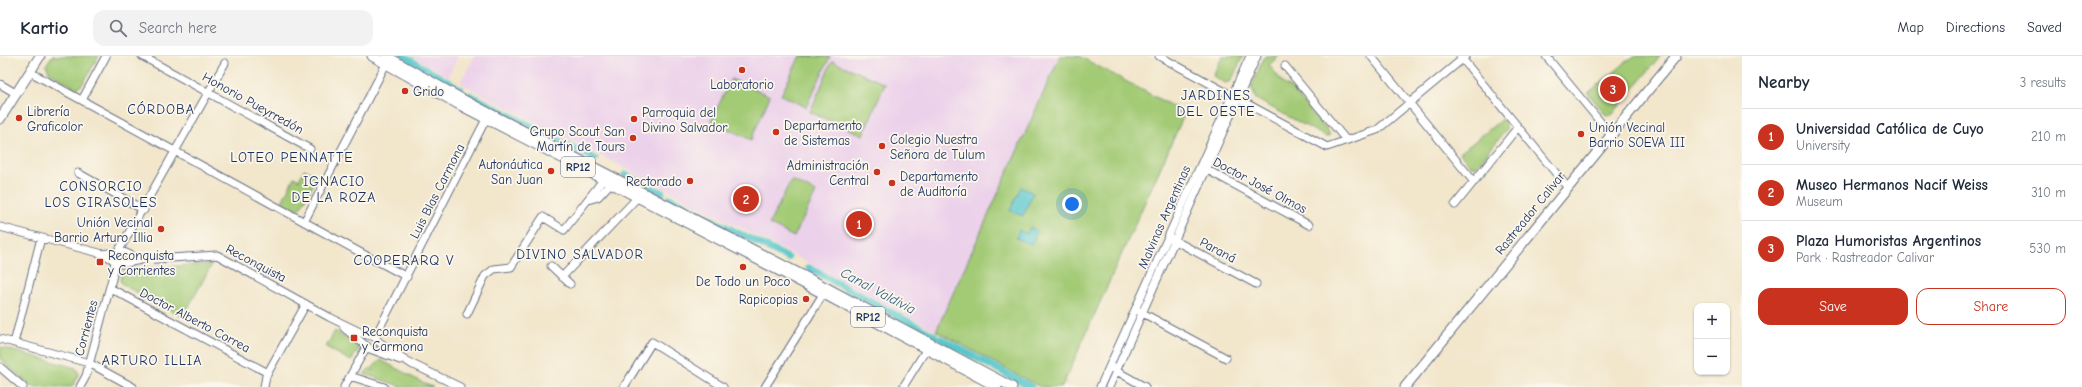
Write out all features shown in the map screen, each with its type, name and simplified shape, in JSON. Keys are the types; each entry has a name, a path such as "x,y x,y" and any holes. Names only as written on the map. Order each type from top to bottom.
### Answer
{"main road":[{"path":"0,119 40,56"},
{"name":"RP12","path":"372,56 386,60 541,140 928,346 992,383 1012,387"},
{"name":"Rastreador Calivar","path":"1404,387 1676,56"},
{"name":"RP12","path":"386,60 486,119 637,198 825,291"}],"street":[{"path":"82,100 106,56"},
{"name":"Honorio Pueyrredón","path":"142,56 310,148"},
{"path":"1159,56 1326,147 1377,130 1463,57 1518,128 1568,188"},
{"name":"Malvinas Argentinas","path":"1235,97 1250,56"},
{"name":"Malvinas Argentinas","path":"1109,387 1139,311 1171,239 1235,97 1257,56"},
{"path":"1371,56 1474,182"},
{"path":"1546,56 1611,135"},
{"path":"304,222 386,60"},
{"name":"Corrientes","path":"80,387 89,363 113,275 129,236 225,63"},
{"path":"1285,66 1346,140"},
{"path":"30,72 407,277"},
{"path":"0,84 17,94"},
{"name":"Luis Blas Carmona","path":"375,338 486,119"},
{"path":"1455,205 1518,128"},
{"name":"Doctor José Olmos","path":"1203,168 1309,225"},
{"path":"78,173 144,210"},
{"path":"467,314 485,276 494,269 507,268 514,264 543,217 564,230 588,200 606,182"},
{"path":"562,277 637,198"},
{"name":"Reconquista","path":"0,227 120,258 141,260 217,255 329,317 375,338 413,365"},
{"path":"14,343 41,238"},
{"name":"Paraná","path":"1171,239 1256,284"},
{"path":"551,266 570,284"},
{"name":"Doctor Alberto Correa","path":"110,288 268,373"},
{"path":"764,387 825,291"},
{"path":"264,387 268,373 306,304"},
{"path":"1139,311 1226,358"},
{"name":"Malvinas Argentinas","path":"1100,387 1139,311"},
{"name":"Reconquista","path":"329,317 370,347 460,387"},
{"path":"344,387 370,347 378,346 375,338 367,339 370,347"},
{"path":"0,339 89,363 133,387"},
{"path":"624,387 652,342 723,387"},
{"path":"903,387 928,346"},
{"path":"1109,367 1145,387"},
{"path":"0,368 23,387"},
{"path":"352,373 384,387"}],"shaded area":[{"path":"412,56 458,56 448,77"},
{"path":"474,56 1060,56 936,331 795,256 460,83"}],"green space":[{"path":"52,56 99,56 82,85 76,88 49,72 46,65"},
{"path":"800,56 830,57 806,107 781,95"},
{"path":"1060,56 1079,56 1185,113 1062,387 1040,387 936,331"},
{"path":"1222,56 1243,56 1231,81 1225,83 1213,76"},
{"path":"1265,56 1279,56 1269,65 1284,84 1291,88 1329,133 1329,136 1326,137 1256,99 1251,86"},
{"path":"1634,56 1660,56 1612,115 1606,115 1588,93"},
{"path":"832,61 885,84 863,135 810,112"},
{"path":"731,79 770,96 751,140 711,121"},
{"path":"1502,119 1506,124 1506,130 1477,166 1471,166 1460,153"},
{"path":"304,169 318,176 301,207 297,209 282,202 294,177 299,180"},
{"path":"791,180 816,192 794,237 769,224"},
{"path":"212,264 183,317 123,285 120,280 122,273 127,269"},
{"path":"335,331 359,348 351,361 326,347"},
{"path":"0,347 76,368 79,374 72,387 32,387 0,359"},
{"path":"381,360 433,387 403,387 364,374 370,368 373,371 374,370 372,368"}],"water":[{"path":"1021,187 1033,193 1023,216 1010,211"},
{"path":"1030,227 1037,231 1031,245 1016,238 1019,230 1027,234"}],"waterway":[{"name":"Canal Valdivia","path":"403,56 460,89"},
{"name":"Canal Valdivia","path":"470,95 535,128"},
{"name":"Canal Valdivia","path":"541,131 595,159"},
{"name":"Canal Valdivia","path":"625,175 662,193"},
{"name":"Canal Valdivia","path":"670,198 744,236"},
{"name":"Canal Valdivia","path":"749,238 788,258"},
{"name":"Canal Valdivia","path":"809,268 935,336"},
{"name":"Canal Valdivia","path":"941,339 1031,387"}],"place":[{"name":"Laboratorio","path":"742,70"},
{"name":"Plaza Humoristas Argentinos","path":"1613,89"},
{"name":"Grido","path":"405,91"},
{"name":"Librería Graficolor","path":"19,118"},
{"name":"Parroquia del Divino Salvador","path":"634,119"},
{"name":"Departamento de Sistemas","path":"776,132"},
{"name":"Unión Vecinal Barrio SOEVA III","path":"1581,134"},
{"name":"Grupo Scout San Martín de Tours","path":"633,138"},
{"name":"Colegio Nuestra Señora de Tulum","path":"882,146"},
{"name":"Autonáutica San Juan","path":"551,171"},
{"name":"Administración Central","path":"877,172"},
{"name":"Rectorado","path":"690,181"},
{"name":"Departamento de Auditoría","path":"892,183"},
{"name":"Museo Hermanos Nacif Weiss","path":"746,199"},
{"name":"Universidad Católica de Cuyo","path":"859,224"},
{"name":"Unión Vecinal Barrio Arturo Illia","path":"161,229"},
{"name":"Reconquista y Corrientes","path":"100,262"},
{"name":"De Todo un Poco","path":"743,267"},
{"name":"Rapicopias","path":"806,299"},
{"name":"Reconquista y Carmona","path":"354,338"}],"district":[{"name":"JARDINES DEL OESTE","path":"1216,104"},
{"name":"CÓRDOBA","path":"161,109"},
{"name":"LOTEO PENNATTE","path":"292,157"},
{"name":"IGNACIO DE LA ROZA","path":"334,190"},
{"name":"CONSORCIO LOS GIRASOLES","path":"101,194"},
{"name":"DIVINO SALVADOR","path":"580,254"},
{"name":"COOPERARQ V","path":"404,260"},
{"name":"ARTURO ILLIA","path":"152,360"}]}
